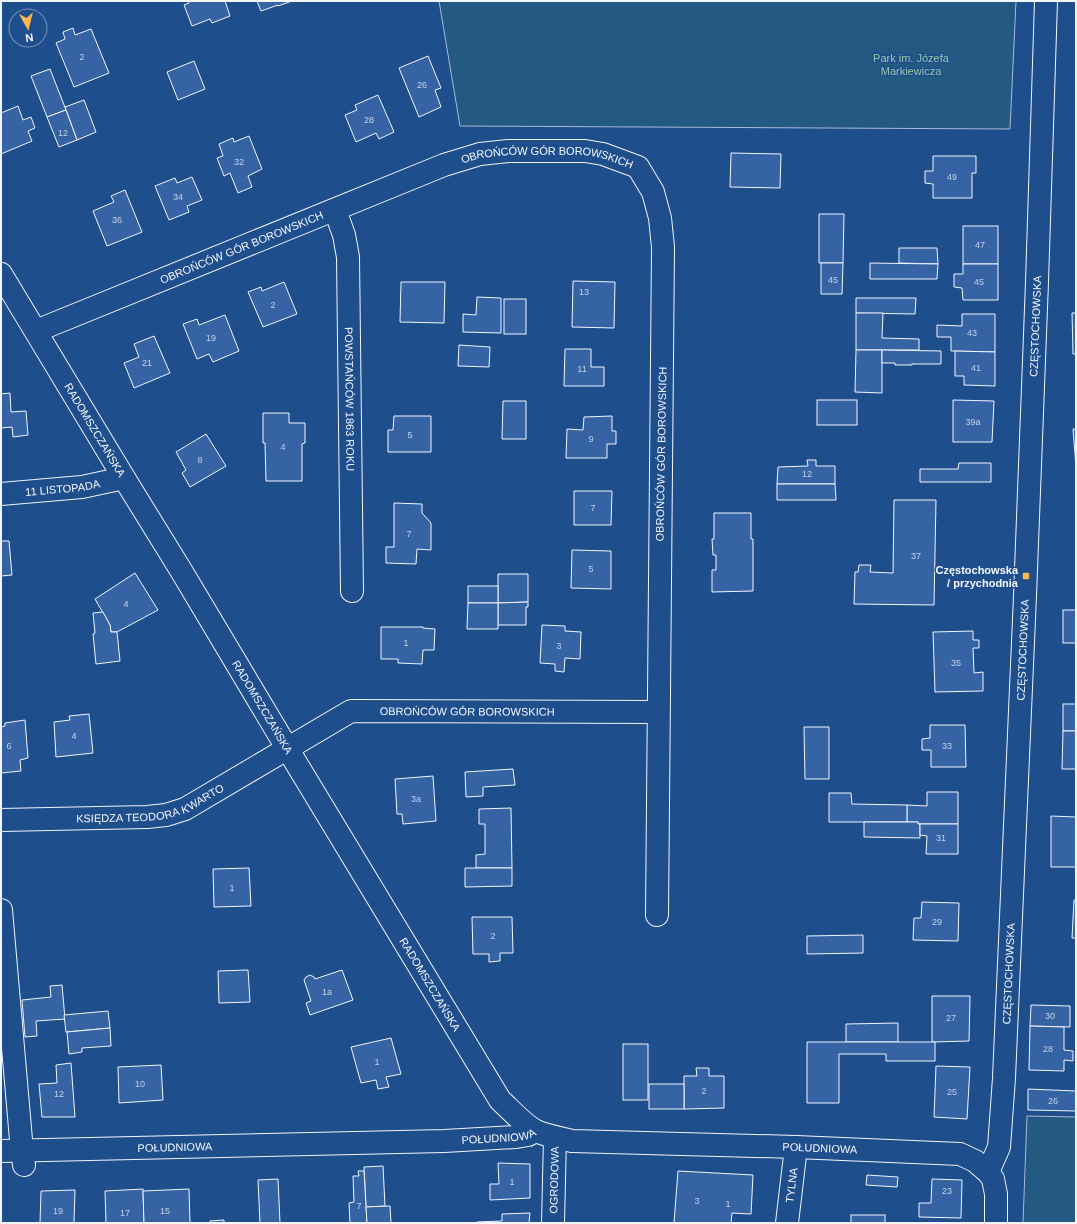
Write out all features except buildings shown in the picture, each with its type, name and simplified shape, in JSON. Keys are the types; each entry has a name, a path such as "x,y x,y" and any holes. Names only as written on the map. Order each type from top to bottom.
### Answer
{"street":[{"name":"CZĘSTOCHOWSKA","path":"988,1172 999,1147 1004,1078 1025,604 1046,1"},
{"name":"OBROŃCÓW GÓR BOROWSKICH","path":"36,331 444,165 480,154 508,151 585,151 603,154 638,168 653,192 660,218 663,247 657,915"},
{"name":"POWSTAŃCÓW 1863 ROKU","path":"335,210 344,235 348,257 352,591"},
{"name":"RADOMSZCZAŃSKA","path":"1,274 500,1100 519,1118 545,1134"},
{"name":"11 LISTOPADA","path":"1,494 82,488 124,478"},
{"name":"OBROŃCÓW GÓR BOROWSKICH","path":"287,748 352,711 658,712"},
{"name":"KSIĘDZA TEODORA KWARTO","path":"1,820 147,818 166,815 185,809 287,748"},
{"path":"1,910 16,1156"},
{"name":"POŁUDNIOWA","path":"16,1156 444,1141 516,1138 528,1134 545,1134 572,1141 796,1147 960,1154 975,1161 988,1172"},
{"name":"OGRODOWA","path":"545,1134 553,1223"},
{"name":"TYLNA","path":"787,1223 796,1147"},
{"path":"988,1172 993,1179 996,1194 996,1223"}],"green space":[{"name":"Park im. Józefa Markiewicza","path":"439,1 1016,1 1010,129 460,126"},
{"path":"1027,1116 1076,1117 1076,1223 1023,1223"}],"place":[{"name":"Częstochowska / przychodnia","path":"1026,576"}]}
